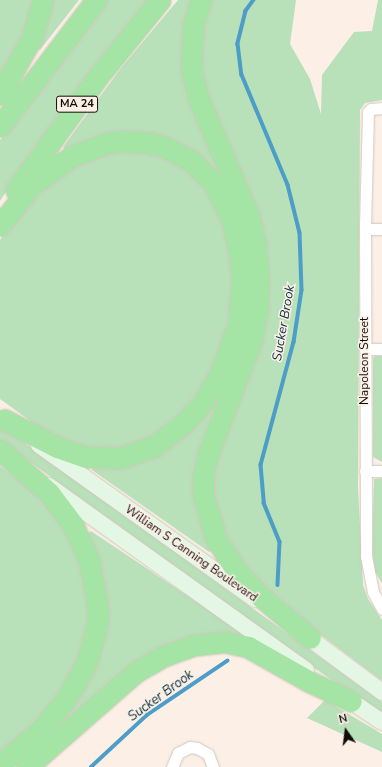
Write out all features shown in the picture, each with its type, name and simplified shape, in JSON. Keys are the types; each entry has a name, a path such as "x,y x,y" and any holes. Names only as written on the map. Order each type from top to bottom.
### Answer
{"highway":[{"path":"0,94 32,38 43,0"},
{"path":"0,126 96,0"},
{"name":"MA 24","path":"0,214 70,112 160,0"},
{"path":"201,0 193,27 191,69 199,100 249,216 256,247 259,279 257,312 251,342 208,454 203,475 203,496 214,534 236,570 260,596 310,638"},
{"path":"0,225 32,185 72,156 107,143 121,141 150,143 165,147 191,161 213,182 232,221 239,251 242,280 238,325 219,376 203,402 184,423 155,446 121,458 86,457 57,447 2,418"},
{"path":"0,450 49,493 73,525 89,561 97,602 98,621 87,662 66,699 40,731 0,764"},
{"path":"27,767 136,672 171,652 202,643 225,642 248,646 308,681 351,701"}],"main road":[{"name":"William S Canning Boulevard","path":"2,418 310,638 382,692"},
{"path":"0,450 382,722"}],"street":[{"name":"Napoleon Street","path":"382,108 369,110 365,229 366,556 382,609"},
{"path":"365,229 382,229"},
{"path":"365,349 382,349"},
{"path":"365,471 382,471"},
{"path":"172,767 178,753 190,747 197,748 208,754 213,767"}],"green space":[{"path":"0,0 38,0 0,84"},
{"path":"50,0 79,0 40,50 36,48"},
{"path":"107,0 150,0 27,160 0,201 0,140"},
{"path":"178,0 195,0 187,28 230,187 176,144 66,152 63,147 121,68"},
{"path":"210,0 296,0 290,44 310,79 321,114 322,75 354,32 372,31 378,0 382,0 382,100 365,103 360,110 358,487 363,585 368,599 382,620 382,681 284,607 233,552 212,504 211,463 257,348 203,90 198,44"},
{"path":"148,148 193,170 228,226 236,294 214,371 168,429 130,449 80,449 36,425 0,399 0,240 17,213 48,181 98,152"},
{"path":"375,356 382,356 382,462 373,457 373,358"},
{"path":"227,376 205,443 214,549 209,552 92,470 93,464 128,463"},
{"path":"0,425 382,702 382,714 298,657 0,440"},
{"path":"0,466 32,490 50,507 84,561 90,633 56,703 0,757"},
{"path":"382,478 382,583 375,572 372,552 374,479"},
{"path":"91,531 243,633 241,638 211,635 54,737 50,732 90,675 87,534"},
{"path":"325,700 382,734 382,752 307,718"}],"waterway":[{"name":"Sucker Brook","path":"254,0 246,11 238,44 242,75 288,185 300,233 302,290 294,342 261,465 264,503 280,542 278,585"},
{"name":"Sucker Brook","path":"91,767 147,715 227,661"}]}
